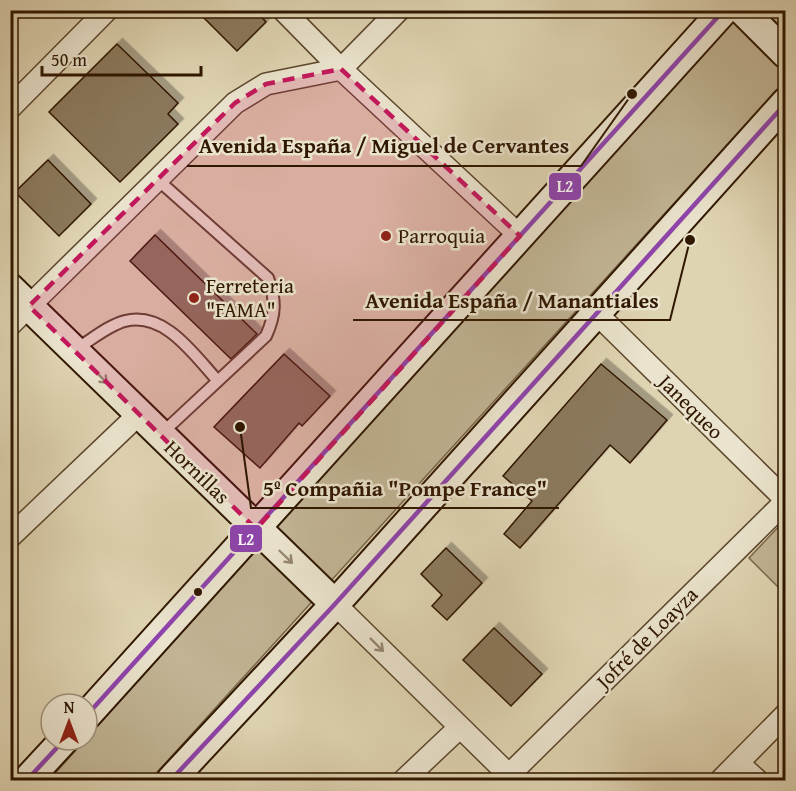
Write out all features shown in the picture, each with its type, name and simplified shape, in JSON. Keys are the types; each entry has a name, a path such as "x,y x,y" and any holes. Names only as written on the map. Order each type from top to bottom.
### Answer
{"main road":[{"path":"99,702 724,10"},
{"path":"742,10 786,54"},
{"path":"171,780 335,604 786,102"},
{"name":"Hornillas","path":"17,306 74,350 138,415 335,604"},
{"path":"27,780 53,752"}],"street":[{"path":"10,108 107,10"},
{"path":"283,10 341,69 520,236"},
{"path":"17,306 158,180 235,103 266,84 341,69 399,10"},
{"name":"Janequeo","path":"596,313 786,501"},
{"path":"10,537 138,415"},
{"name":"Jofré de Loayza","path":"511,778 786,501"},
{"name":"Hornillas","path":"335,604 511,778"},
{"path":"721,780 786,714"},
{"path":"404,780 460,727"},
{"path":"738,763 757,780"}],"lane":[{"path":"158,180 268,278 276,300 273,321 266,336 160,435"},
{"path":"74,350 124,321 149,319 172,332 218,381"}],"highlighted area":[{"path":"341,69 520,236 256,529 29,306 235,103 266,84"}],"shaded area":[{"path":"742,11 785,11 785,81 150,780 49,780 74,752 99,752 99,725"},
{"path":"785,520 785,594 749,558"}],"building":[{"path":"196,10 255,10 266,22 237,51"},
{"path":"117,44 178,103 168,114 178,124 120,182 49,112"},
{"path":"48,160 91,204 59,236 15,192"},
{"name":"Ferreteria \"FAMA\"","path":"155,235 257,334 231,359 130,261"},
{"path":"284,354 330,396 302,426 299,423 260,468 214,427"},
{"path":"601,364 667,420 630,463 610,445 520,548 504,534 532,501 503,476"},
{"path":"446,548 482,583 447,620 432,606 442,595 421,574"},
{"path":"494,628 542,674 511,706 463,660"}],"transit line":[{"name":"L2","path":"99,702 724,10"},
{"name":"L2","path":"171,780 335,604 786,103"},
{"name":"L2","path":"27,780 53,752"}],"place":[{"name":"Avenida España / Miguel de Cervantes","path":"632,94"},
{"name":"Parroquia","path":"386,236"},
{"name":"Avenida España / Manantiales","path":"690,240"},
{"name":"Ferreteria \"FAMA\"","path":"194,298"},
{"name":"5º Compañia \"Pompe France\"","path":"240,427"}]}
